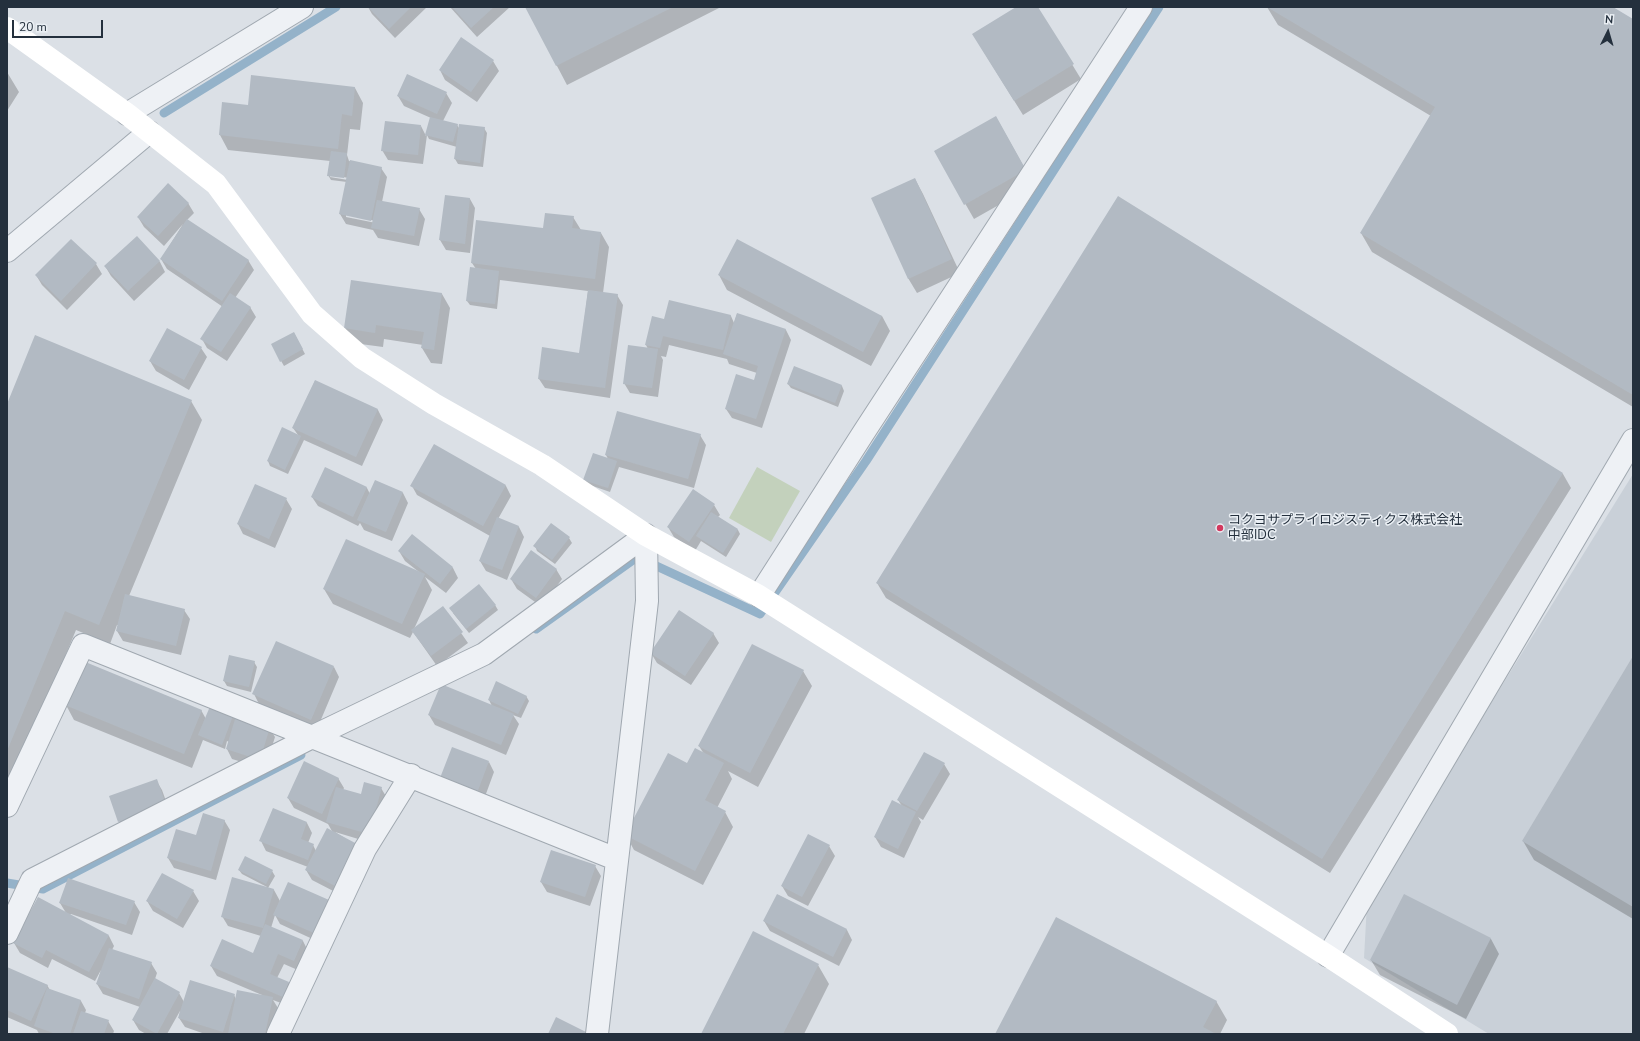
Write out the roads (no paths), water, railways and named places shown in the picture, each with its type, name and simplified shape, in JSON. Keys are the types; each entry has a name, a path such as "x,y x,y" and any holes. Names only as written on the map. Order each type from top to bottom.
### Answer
{"street":[{"path":"127,114 302,7"},
{"path":"759,596 1130,12"},
{"path":"7,28 127,114 216,184 312,314 362,358 434,404 542,465 646,534 759,596 1328,956 1447,1034"},
{"path":"7,251 149,132"},
{"path":"1328,956 1633,440"},
{"path":"7,933 32,880 314,736 484,654 646,534"},
{"path":"597,1034 647,601 646,534"},
{"path":"7,806 84,645 411,775 616,859"},
{"path":"278,1034 365,849 411,775"}],"waterway":[{"path":"164,113 336,7"},
{"path":"536,629 637,557 760,614 866,461 1159,7"},
{"path":"7,883 43,889 301,755"}],"place":[{"name":"コクヨサプライロジスティクス株式会社 中部IDC","path":"1220,528"}]}
